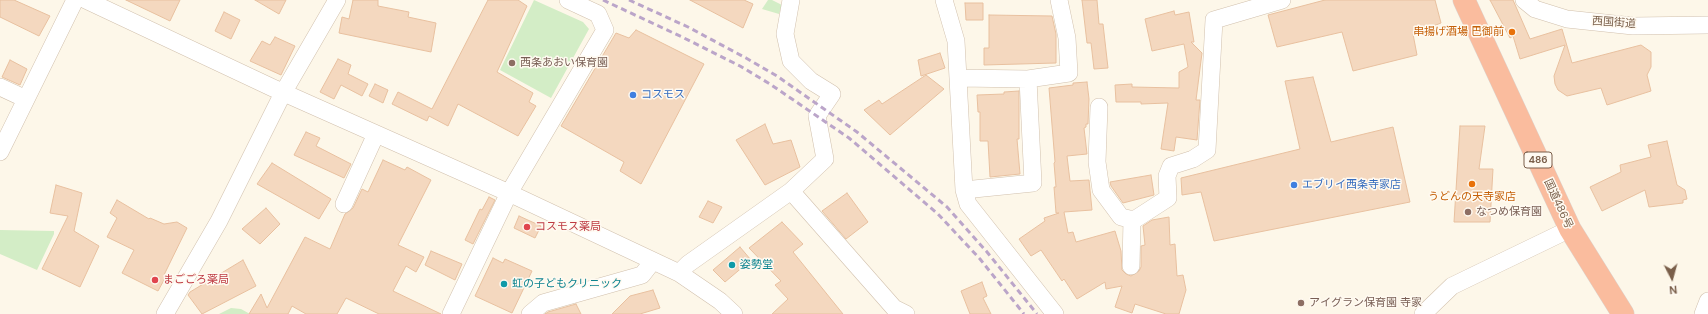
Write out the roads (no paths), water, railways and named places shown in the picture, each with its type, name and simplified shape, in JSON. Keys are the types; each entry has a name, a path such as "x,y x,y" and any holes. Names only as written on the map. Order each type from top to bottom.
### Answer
{"highway":[{"name":"国道486号","path":"1464,0 1570,229 1624,314"}],"street":[{"path":"0,152 4,133 26,99 75,0"},
{"path":"86,0 284,93 509,194 679,273 720,301 734,314"},
{"path":"456,312 509,194 605,30 598,14 568,0"},
{"path":"679,273 688,264 791,191 825,159 817,116 832,94 811,81 791,61 785,34 790,0"},
{"path":"944,0 956,41 964,190 968,204 1055,314"},
{"path":"958,78 1028,79 1069,73 1067,38 1059,0"},
{"name":"西国街道","path":"1524,0 1535,9 1568,19 1633,26 1708,24"},
{"path":"1099,107 1097,162 1102,190 1121,217 1132,219 1168,198 1167,176 1171,166 1193,159 1207,150 1214,20 1276,1"},
{"path":"165,314 219,221 332,2"},
{"path":"964,190 1033,183 1028,79"},
{"path":"0,87 26,99"},
{"path":"344,204 376,134"},
{"path":"791,191 894,308 906,314"},
{"path":"1132,219 1132,266"},
{"path":"1423,314 1452,286 1570,229"},
{"path":"530,314 543,303 642,276 653,261"},
{"path":"1703,314 1708,301"}],"railway":[{"path":"603,0 740,66 770,84 849,138 938,214 980,259 1024,314"},
{"path":"629,0 688,27 746,58 777,76 857,132 947,207 987,252 1037,314"}],"place":[{"name":"串揚げ酒場 巴御前","path":"1512,32"},
{"name":"西条あおい保育園","path":"512,63"},
{"name":"コスモス","path":"633,95"},
{"name":"うどんの天寺家店","path":"1472,184"},
{"name":"エブリイ西条寺家店","path":"1294,185"},
{"name":"なつめ保育園","path":"1468,212"},
{"name":"コスモス薬局","path":"527,227"},
{"name":"姿勢堂","path":"732,265"},
{"name":"まごごろ薬局","path":"155,280"},
{"name":"虹の子どもクリニック","path":"504,284"},
{"name":"アイグラン保育園 寺家","path":"1301,303"}]}
